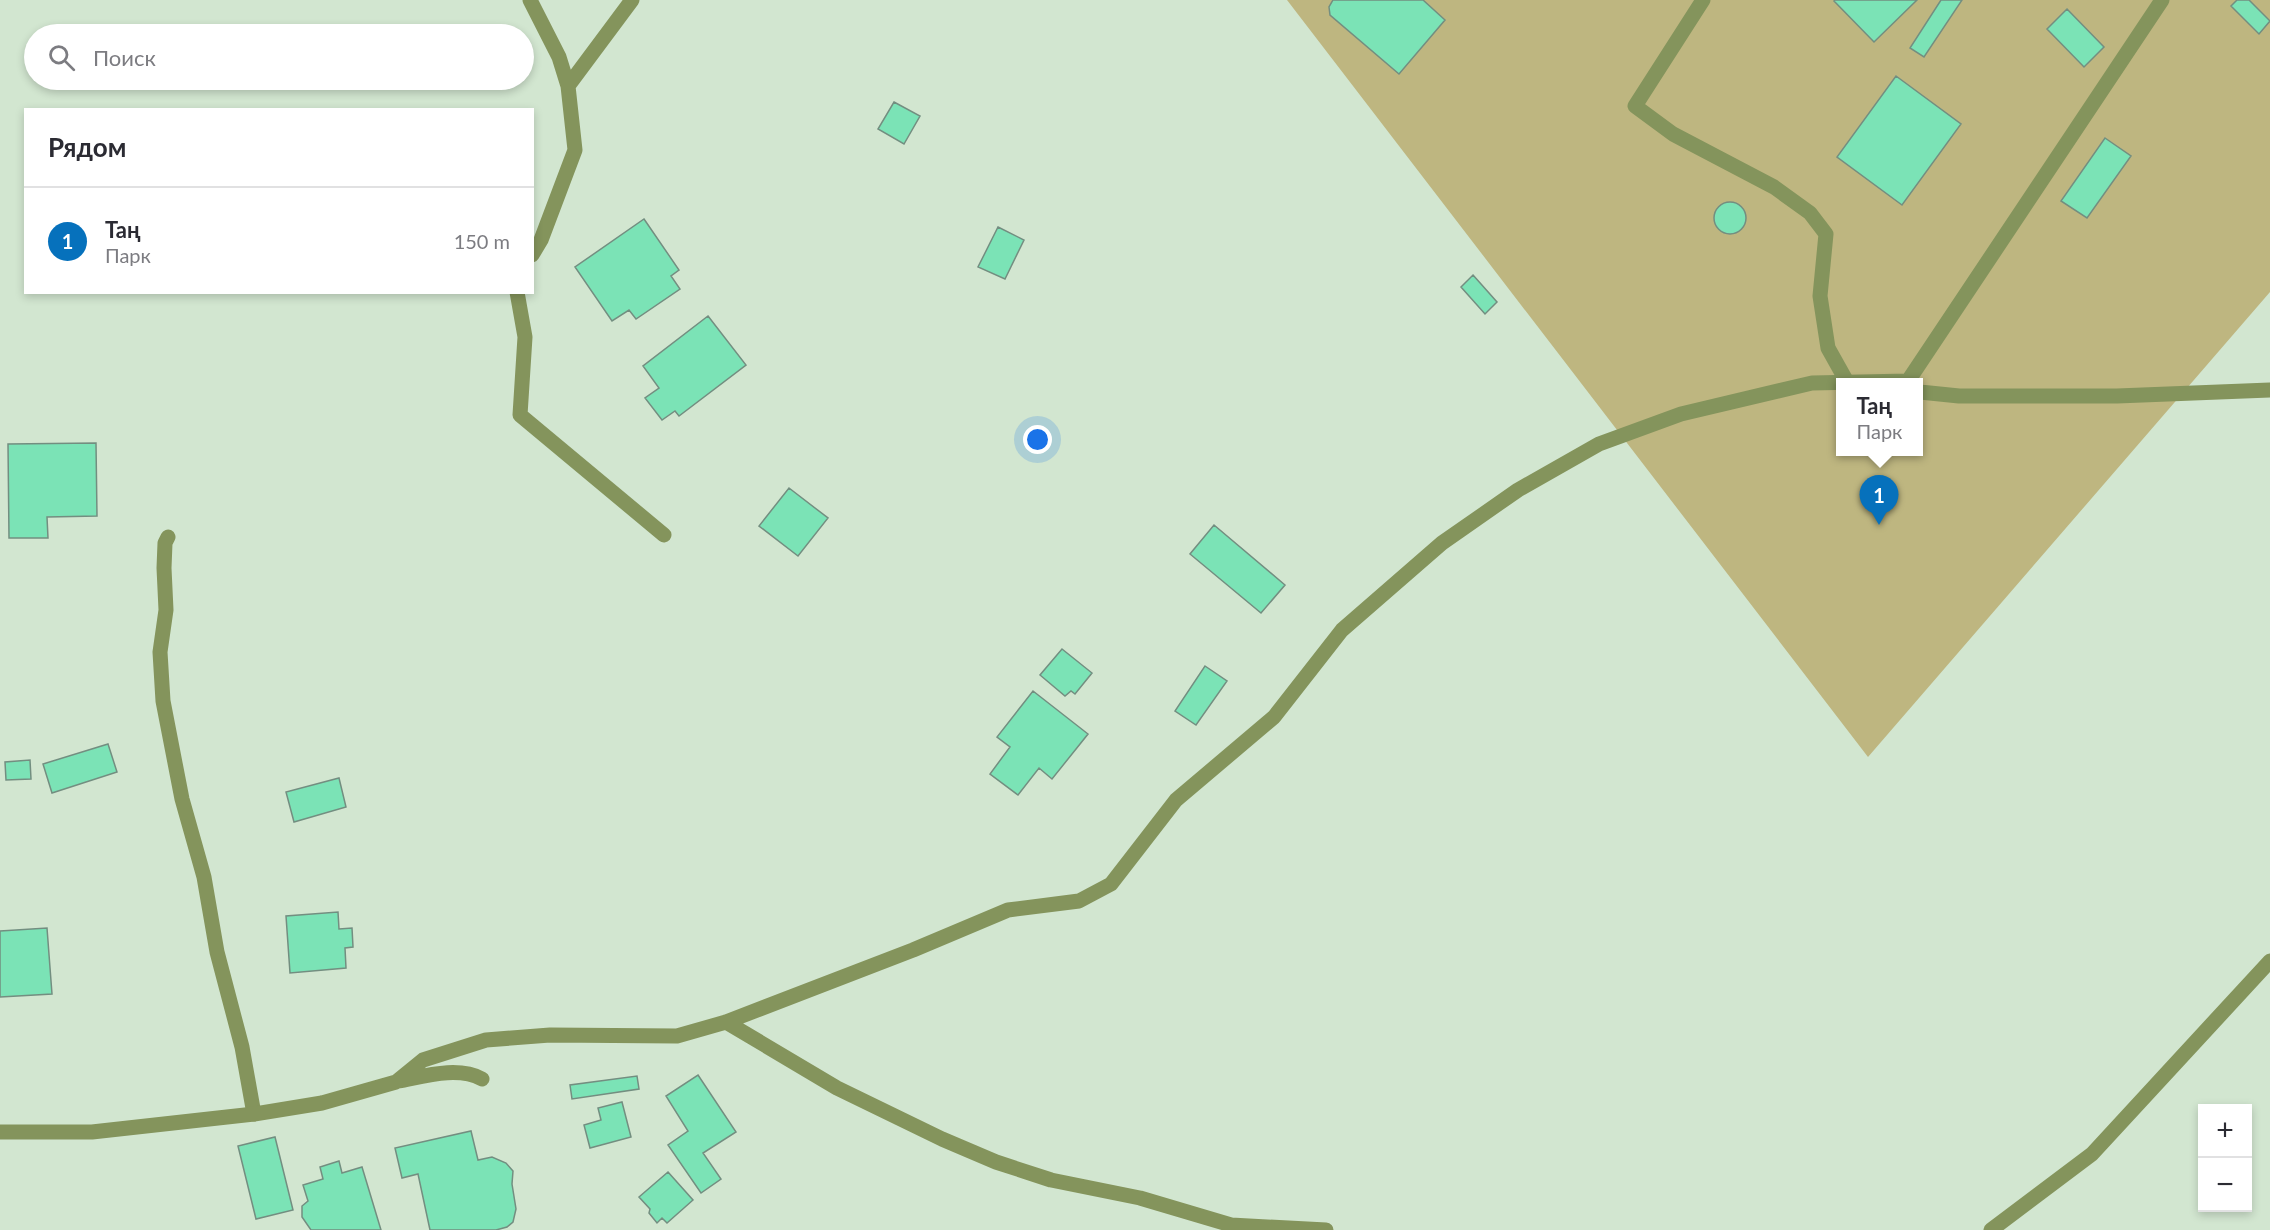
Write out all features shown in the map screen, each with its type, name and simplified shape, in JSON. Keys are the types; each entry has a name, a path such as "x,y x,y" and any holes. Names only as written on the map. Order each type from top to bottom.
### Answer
{"street":[{"path":"530,0 560,57 568,86 575,150 541,240 534,252"},
{"path":"568,86 632,0"},
{"path":"1703,0 1635,106 1673,134 1774,187 1810,213 1826,234 1821,296 1828,348 1844,378"},
{"path":"1917,378 2162,0"},
{"path":"517,294 525,337 520,415 664,535"},
{"path":"396,1082 423,1060 486,1040 550,1035 677,1036 726,1022 913,950 1008,910 1078,901 1111,884 1176,800 1274,717 1342,630 1442,543 1518,490 1599,444 1681,414 1812,383 1836,382"},
{"path":"1923,392 1959,396 2084,396 2270,390"},
{"path":"168,537 165,543 164,568 166,610 160,652 163,700 182,799 204,877 217,952 242,1047 254,1114"},
{"path":"1991,1230 2092,1154 2270,961"},
{"path":"726,1022 837,1088 942,1139 996,1162 1051,1180 1140,1198 1232,1224 1326,1230"},
{"path":"0,1132 92,1131 254,1114 322,1103 396,1082 432,1075 470,1072 482,1079"}],"shaded area":[{"path":"1287,0 2270,0 2270,292 1868,757"}],"building":[{"path":"1333,0 1423,0 1445,20 1399,74 1330,15 1329,7"},
{"path":"1835,0 1917,0 1874,42"},
{"path":"1941,0 1962,0 1924,57 1910,48"},
{"path":"2237,0 2249,0 2270,21 2259,34 2231,6"},
{"path":"2067,9 2104,47 2084,67 2047,29"},
{"path":"1896,76 1961,124 1902,205 1837,157"},
{"path":"894,102 920,116 904,144 878,129"},
{"path":"2105,138 2131,156 2087,218 2061,201"},
{"path":"1730,202 1741,207 1746,218 1741,229 1730,234 1719,229 1714,218 1719,207"},
{"path":"644,219 679,270 671,276 680,289 636,319 629,310 612,321 575,267"},
{"path":"998,227 1024,240 1005,279 978,267"},
{"path":"1473,275 1497,302 1485,314 1461,287"},
{"path":"708,316 746,365 679,416 675,411 662,420 645,398 659,388 643,366"},
{"path":"96,443 97,516 47,517 48,538 9,538 8,444"},
{"path":"789,488 828,518 798,556 759,526"},
{"path":"1214,525 1285,585 1261,613 1190,554"},
{"path":"1062,649 1092,673 1075,694 1071,691 1065,696 1040,675"},
{"path":"1205,666 1227,681 1196,725 1175,711"},
{"path":"1033,691 1088,734 1052,779 1039,768 1018,795 990,774 1010,747 997,737"},
{"path":"108,744 117,772 52,793 43,764"},
{"path":"30,760 31,779 6,780 5,762"},
{"path":"339,778 346,807 294,822 286,792"},
{"path":"338,912 339,929 352,928 353,947 345,948 346,968 290,973 286,916"},
{"path":"47,928 52,994 0,997 0,931"},
{"path":"698,1075 736,1132 703,1153 721,1179 701,1193 668,1145 688,1131 666,1096"},
{"path":"637,1076 639,1089 572,1099 570,1085"},
{"path":"622,1102 631,1137 590,1148 584,1125 601,1120 598,1108"},
{"path":"471,1131 478,1160 492,1157 506,1163 513,1171 512,1184 516,1209 513,1222 507,1227 496,1230 430,1230 418,1174 402,1178 395,1148"},
{"path":"275,1137 293,1210 256,1219 238,1146"},
{"path":"339,1161 342,1173 362,1167 381,1230 311,1230 302,1217 302,1206 308,1201 303,1185 323,1179 320,1167"},
{"path":"668,1172 693,1200 667,1223 662,1218 657,1223 649,1213 650,1209 639,1197"}],"place":[{"name":"Таң","path":"1879,525"}]}
